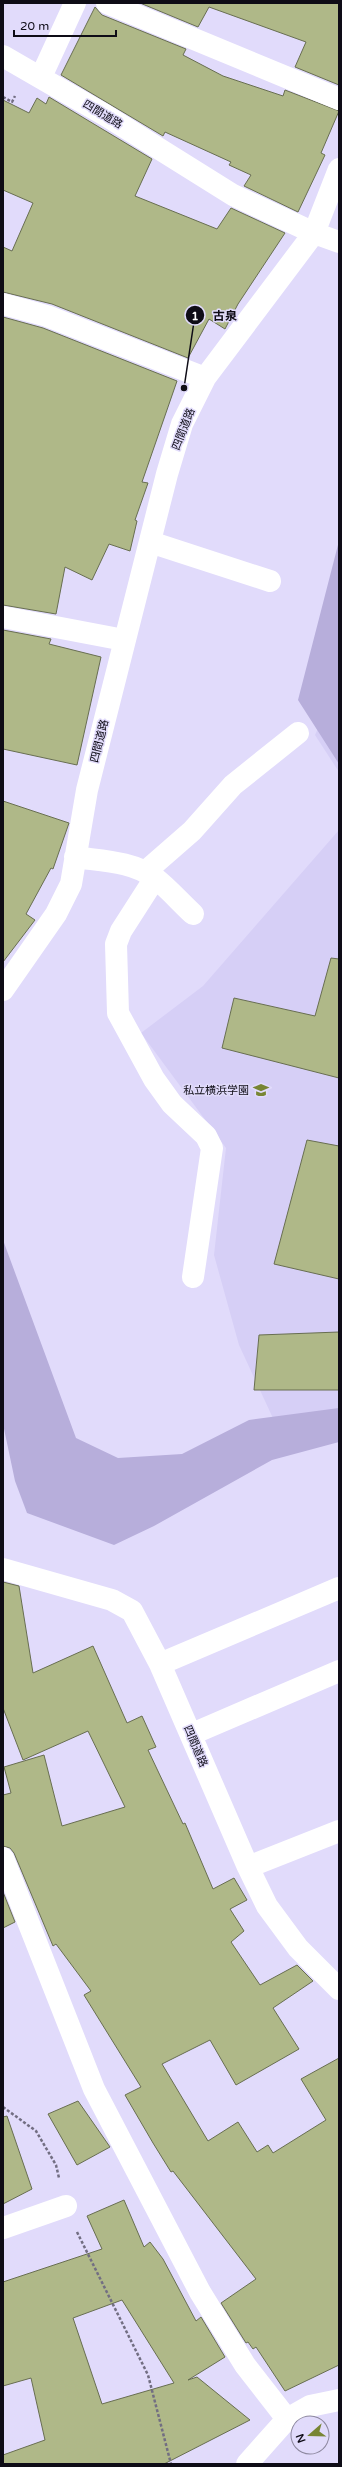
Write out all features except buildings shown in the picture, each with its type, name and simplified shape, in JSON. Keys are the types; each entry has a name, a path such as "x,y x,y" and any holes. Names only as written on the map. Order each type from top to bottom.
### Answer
{"street":[{"path":"41,77 75,3"},
{"path":"107,3 339,99"},
{"name":"四間道路","path":"3,56 41,77 233,195 314,233 205,378 182,424 124,640 87,790 71,884 56,914 3,990"},
{"path":"339,169 314,233 339,242"},
{"path":"3,304 47,316 205,378"},
{"path":"150,542 270,581"},
{"path":"3,617 124,640"},
{"path":"193,1277 212,1148 206,1136 172,1104 154,1079 118,1013 116,944 121,931 150,875 233,785 298,733"},
{"path":"75,857 124,864 150,875 193,914"},
{"name":"四間道路","path":"3,1569 112,1600 132,1611 160,1664 192,1734 248,1867 275,1919 298,1948 339,1989"},
{"path":"160,1664 339,1588"},
{"path":"192,1734 339,1671"},
{"path":"248,1867 339,1831"},
{"path":"3,1858 94,2089 200,2292 245,2365 287,2419"},
{"path":"3,2228 66,2206"},
{"path":"247,2464 287,2419 310,2406 339,2400"}],"path":[{"path":"3,97 12,102"},
{"path":"3,2107 36,2131 56,2166 66,2206 88,2256 148,2375 171,2464"}],"shaded area":[{"path":"339,541 339,764 298,700"},
{"path":"339,682 339,772 315,735"},
{"name":"私立横浜学園","path":"339,830 339,1438 284,1442 239,1345 214,1255 226,1148 141,1033 203,986"},
{"path":"3,1240 76,1438 118,1458 182,1454 249,1420 339,1408 339,1442 272,1460 154,1526 114,1545 27,1513 15,1481 3,1424"}],"place":[{"name":"古泉","path":"184,388"},
{"name":"私立横浜学園","path":"261,1090"}]}
